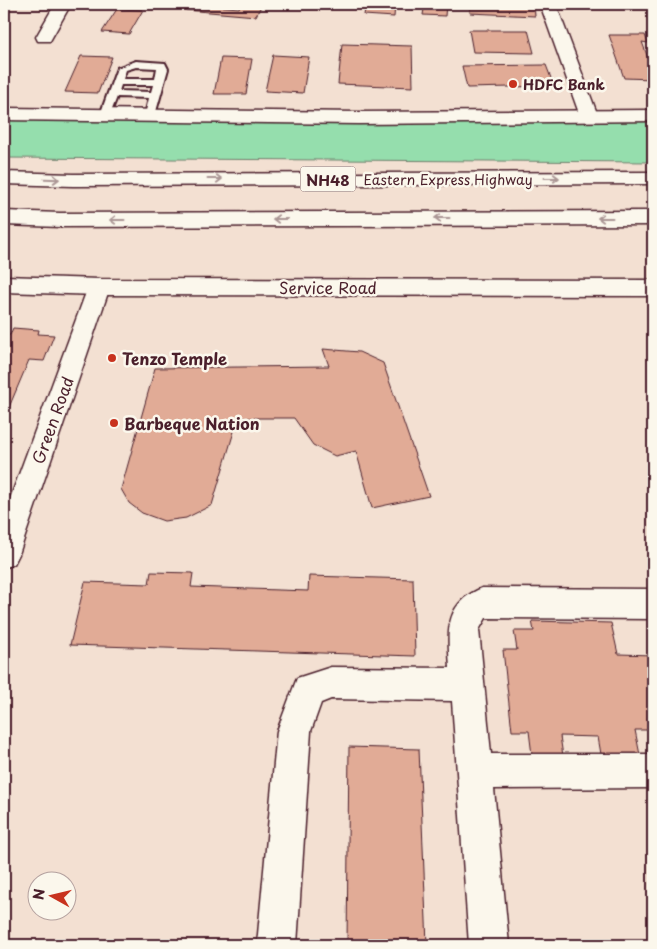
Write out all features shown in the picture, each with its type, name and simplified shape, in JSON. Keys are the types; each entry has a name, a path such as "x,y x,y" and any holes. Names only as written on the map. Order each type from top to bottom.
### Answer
{"main road":[{"path":"44,37 63,4"},
{"path":"548,4 589,116"},
{"path":"4,114 349,118 653,116"},
{"name":"Eastern Express Highway","path":"4,178 73,180 653,178"},
{"path":"4,218 60,220 653,218"},
{"name":"Service Road","path":"4,284 100,287 653,288"},
{"name":"Green Road","path":"4,554 100,287"},
{"path":"489,945 463,630 467,616 474,607 482,603 653,604"},
{"path":"277,945 294,731 309,690 331,683 468,684"},
{"path":"475,772 653,771"}],"lane":[{"path":"105,115 122,68 136,64 160,65 161,76 150,115"},
{"path":"118,77 161,76"},
{"path":"112,94 156,94"}],"green space":[{"path":"653,119 653,162 4,158 4,120"}],"building":[{"path":"190,4 239,8 241,4 262,4 256,16 186,10"},
{"path":"366,4 395,4 394,17 364,15"},
{"path":"412,4 446,4 445,16 423,15 424,9 411,9"},
{"path":"470,4 534,4 535,16 470,13"},
{"path":"117,9 143,10 129,34 102,32"},
{"path":"469,30 528,30 534,53 473,52"},
{"path":"609,35 645,35 648,43 642,42 653,71 653,79 624,78"},
{"path":"342,44 412,46 413,87 338,84"},
{"path":"273,55 309,57 303,93 265,91"},
{"path":"81,56 112,57 98,93 65,92"},
{"path":"221,58 252,59 246,94 214,94"},
{"path":"546,65 554,86 467,88 462,66"},
{"path":"13,328 39,330 38,334 54,335 44,361 29,360 4,419 4,335 10,335"},
{"path":"323,349 359,352 383,363 429,496 372,508 356,451 335,456 313,445 294,418 238,418 212,505 186,518 164,521 142,513 129,503 121,489 155,368 329,366"},
{"path":"151,572 193,573 191,587 308,591 309,576 413,579 415,656 70,645 85,582 149,584"},
{"path":"532,621 611,623 618,654 653,655 653,730 635,730 640,755 601,754 598,737 560,736 563,756 532,755 529,731 512,731 503,650 517,650 514,631 534,631"},
{"path":"349,747 419,749 427,945 347,945"}],"place":[{"name":"HDFC Bank","path":"513,84"},
{"name":"Tenzo Temple","path":"112,358"},
{"name":"Barbeque Nation","path":"114,423"}]}
